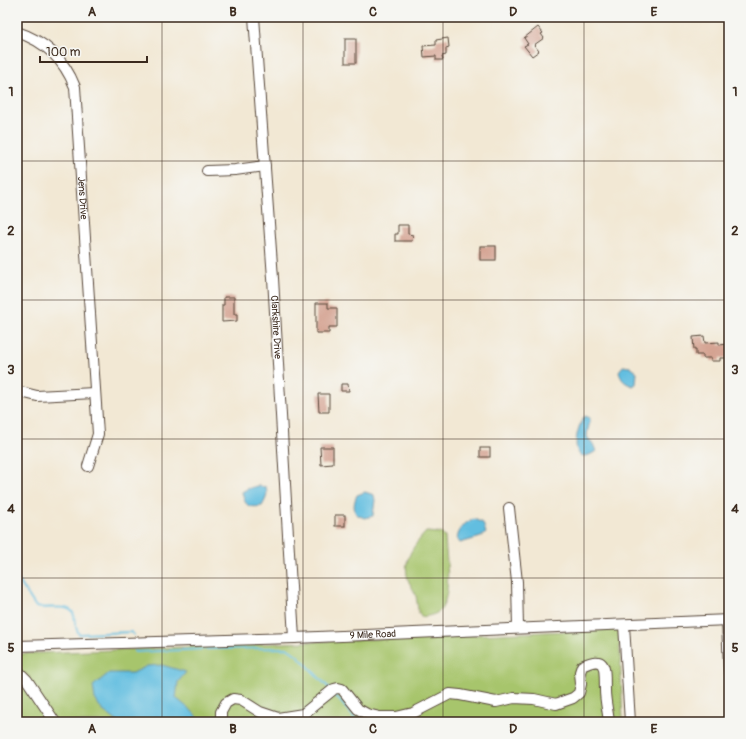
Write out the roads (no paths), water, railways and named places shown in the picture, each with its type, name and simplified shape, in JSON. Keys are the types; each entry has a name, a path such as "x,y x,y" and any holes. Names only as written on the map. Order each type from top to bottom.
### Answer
{"street":[{"name":"Clarkshire Drive","path":"254,17 281,414 294,638"},
{"name":"Jens Drive","path":"17,32 36,40 49,49 61,61 70,74 75,87 94,393 98,434 88,466"},
{"path":"207,171 235,170 265,166"},
{"path":"17,391 38,396 94,393"},
{"path":"509,508 517,582 518,628"},
{"path":"728,620 729,670"},
{"name":"9 Mile Road","path":"17,646 294,638 728,620"},
{"path":"624,625 630,722"},
{"path":"221,722 220,712 226,703 233,699 241,700 260,712 282,720 303,714 338,688 342,689 358,709 367,714 380,717 396,717 414,713 450,694 496,702 514,698 534,699 556,704 573,698 579,693 581,684 580,672 582,666 588,663 597,662 602,664 604,668 609,722"},
{"path":"17,670 27,680 55,722"}],"water":[{"path":"623,366 630,367 637,372 636,384 633,386 623,381 621,377 619,371"},
{"path":"585,416 590,418 587,437 593,444 596,451 587,455 581,455 576,446 578,430"},
{"path":"257,486 266,487 267,495 262,506 253,507 246,503 242,492"},
{"path":"365,492 374,495 375,500 373,516 364,518 356,514 354,504 357,495"},
{"path":"474,519 483,523 486,533 481,537 460,543 457,539 459,532 467,522"},
{"path":"162,665 186,672 178,682 176,698 193,712 201,722 118,722 102,710 95,699 93,686 109,673 133,673 147,666"}],"waterway":[{"path":"17,578 36,607 61,607 70,610 74,615 76,628 79,634 131,632 134,635"},
{"path":"135,651 287,648 297,655 329,688"},
{"path":"334,694 358,722"}]}
